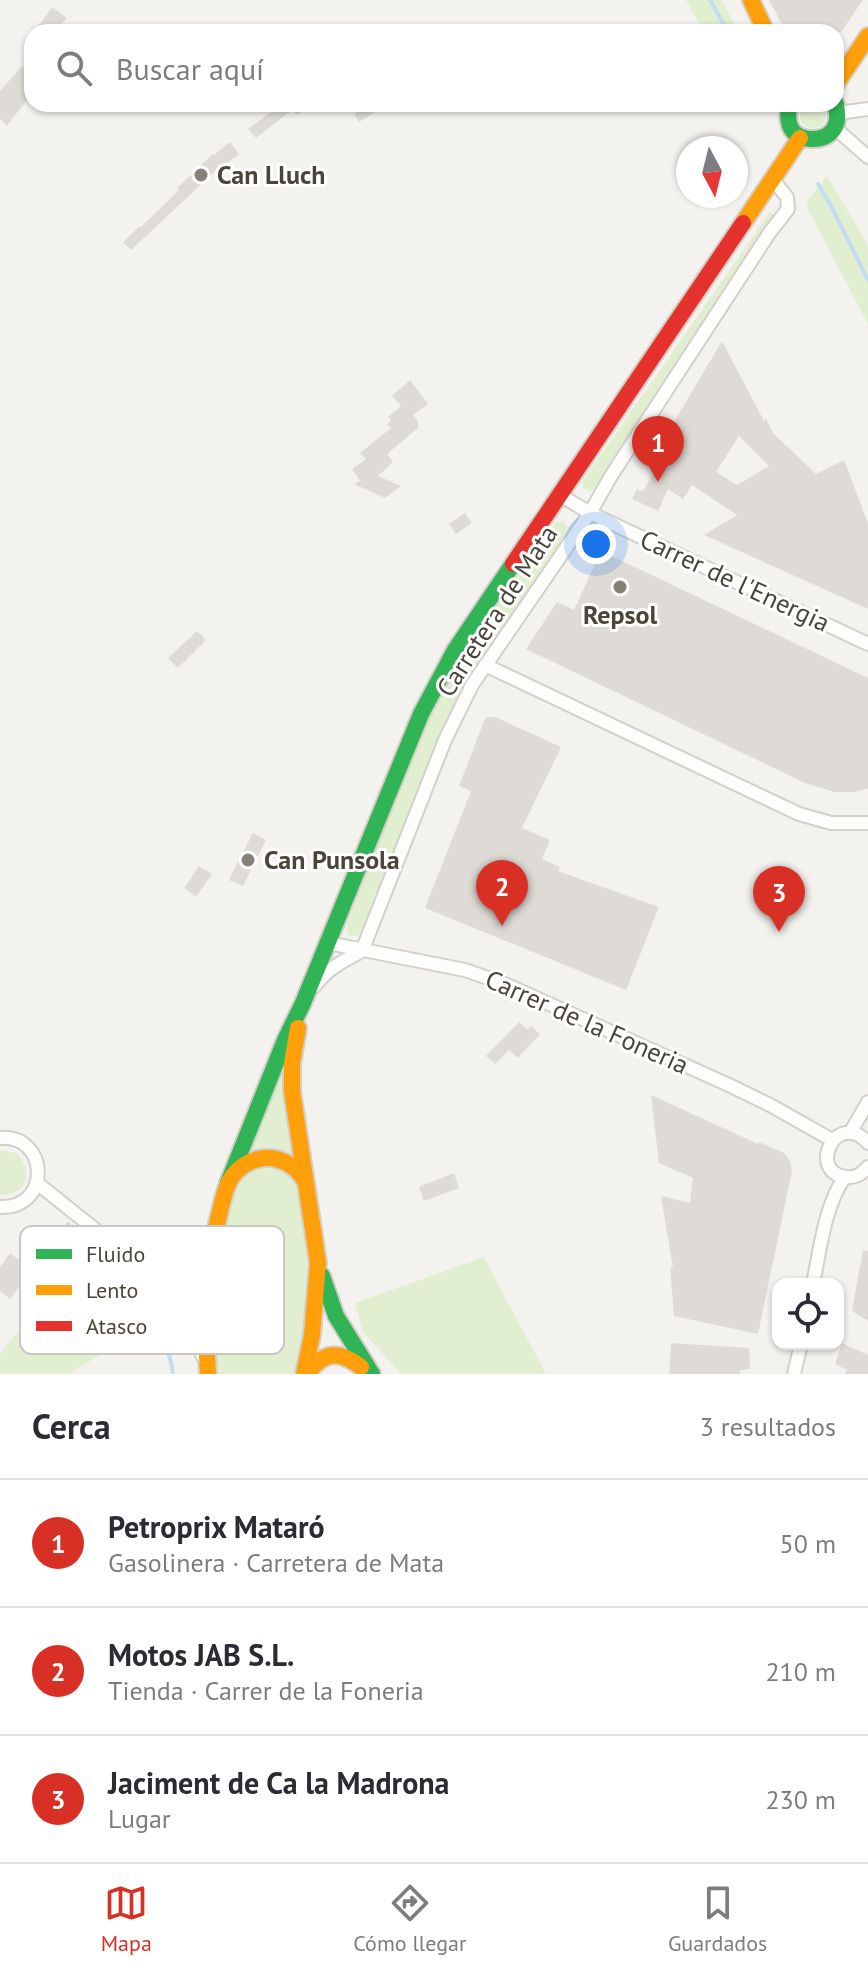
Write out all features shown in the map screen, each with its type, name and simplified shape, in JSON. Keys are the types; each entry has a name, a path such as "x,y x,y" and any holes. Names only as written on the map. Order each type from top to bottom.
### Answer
{"street":[{"path":"751,0 762,24"},
{"path":"844,72 868,36"},
{"path":"836,115 868,109"},
{"path":"788,112 789,126 800,138 812,140 828,135 836,115"},
{"path":"836,115 868,157"},
{"name":"Carretera de Mata","path":"303,1003 437,680 800,138"},
{"name":"Carretera de Mata","path":"362,951 445,740 472,685 590,513 676,376 788,209 787,197 773,180"},
{"name":"Carrer de l'Energia","path":"560,495 590,513 868,644"},
{"path":"485,665 799,814 831,823 868,823"},
{"name":"Carrer de la Foneria","path":"328,943 465,970 505,984 731,1086 832,1140"},
{"path":"216,1226 228,1183 288,1032 303,1003 321,977 362,951"},
{"path":"303,1003 291,1078 318,1263 333,1313 371,1374"},
{"path":"850,1133 868,1102"},
{"path":"868,1143 861,1136 842,1134 832,1140 828,1149 828,1161 834,1172 855,1177 868,1168"},
{"path":"0,1138 18,1140 28,1147 36,1158 39,1170 37,1183 25,1200 1,1211"},
{"path":"228,1183 236,1171 250,1161 265,1157 282,1160 297,1169 304,1180"},
{"path":"814,1278 836,1189 845,1177"},
{"path":"37,1183 91,1226"},
{"path":"305,1374 312,1335 318,1263"},
{"path":"794,1374 800,1350"},
{"path":"305,1374 323,1358 338,1354 346,1355 371,1374"}],"green space":[{"path":"686,0 721,0 734,24 700,24"},
{"path":"801,112 825,112 825,120 818,127 808,127 801,120"},
{"path":"827,176 868,245 868,324 808,210 807,201"},
{"path":"770,212 776,217 658,396 596,488 590,491 584,489 582,482"},
{"path":"556,522 567,526 563,540 456,703 443,728 363,932 351,936 347,933 347,925 354,904 433,709 496,604"},
{"path":"286,1057 296,1158 272,1151 247,1153"},
{"path":"0,1150 16,1153 22,1160 26,1174 21,1187 0,1195"},
{"path":"263,1164 285,1169 302,1187 312,1287 298,1374 214,1374 212,1354 284,1354 284,1226 225,1226 234,1187 241,1175"},
{"path":"484,1257 546,1374 401,1374 363,1332 355,1303"},
{"path":"20,1329 20,1354 101,1354 69,1374 0,1374 0,1354"}],"building":[{"path":"769,0 863,0 844,28 844,24 782,24"},
{"path":"52,7 67,18 62,24 40,24"},
{"path":"22,66 24,68 24,104 7,126 0,119 0,91"},
{"path":"271,112 289,112 256,138 248,129"},
{"path":"357,112 375,112 359,122 354,114"},
{"path":"230,142 239,154 224,163 131,250 123,242 213,154"},
{"path":"722,341 773,433 816,474 844,460 868,523 868,609 704,535 737,515 692,485 683,499 668,489 658,511 632,499 637,489 642,492 660,464 655,462 676,430 671,427","holes":["739,436 769,466 737,485 716,472"]},
{"path":"410,380 428,404 413,415 418,428 387,454 393,462 378,476 401,486 385,498 354,484 360,481 352,469 366,459 360,453 391,428 387,424 391,420 388,417 401,406 392,396"},
{"path":"465,513 472,523 456,534 449,524"},
{"path":"601,551 868,678 868,788 855,792 835,792 805,783 526,649 557,602 574,610"},
{"path":"197,631 206,640 178,668 168,658"},
{"path":"487,717 495,717 561,747 522,828 550,840 542,859 560,867 558,871 659,907 626,990 425,908 471,791 459,786"},
{"name":"Can Punsola","path":"253,833 266,840 243,886 229,880"},
{"path":"199,866 212,874 196,897 184,888"},
{"path":"519,1022 528,1030 531,1026 540,1034 518,1058 509,1050 495,1064 486,1056"},
{"path":"651,1095 784,1153 790,1161 792,1171 758,1334 674,1316 670,1267 673,1268 661,1196 690,1203 693,1178 659,1163"},
{"path":"454,1173 459,1188 424,1201 419,1187"},
{"path":"863,1250 868,1251 868,1321 852,1311"},
{"path":"10,1253 20,1261 20,1286 10,1299 0,1291 0,1267"},
{"path":"671,1343 749,1348 750,1369 740,1370 740,1374 669,1374"},
{"path":"844,1344 868,1355 868,1374 845,1374 847,1370 835,1364 840,1350 844,1350"}],"waterway":[{"path":"710,0 724,24"},
{"path":"818,184 868,280"},
{"path":"168,1354 173,1374"}],"traffic: fast":[{"path":"789,112 792,130 801,137 812,139 824,137 833,130 836,112"},
{"path":"228,1183 421,714 455,650 513,564"},
{"path":"322,1276 336,1316 372,1374"}],"traffic: slow":[{"path":"751,0 762,24"},
{"path":"844,72 868,36"},
{"path":"743,223 800,138"},
{"path":"298,1028 292,1063 292,1091 318,1263 312,1335 304,1374"},
{"path":"217,1226 230,1180 244,1165 254,1160 277,1159 298,1171 305,1181"},
{"path":"207,1354 208,1374"},
{"path":"307,1374 319,1361 332,1356 345,1358 361,1367"}],"traffic: jam":[{"path":"513,564 743,223"}],"place":[{"name":"Can Lluch","path":"201,175"},
{"name":"Petroprix Mataró","path":"658,482"},
{"name":"Repsol","path":"620,587"},
{"name":"Can Punsola","path":"248,860"},
{"name":"Motos JAB S.L.","path":"502,926"},
{"name":"Jaciment de Ca la Madrona","path":"779,932"}]}
